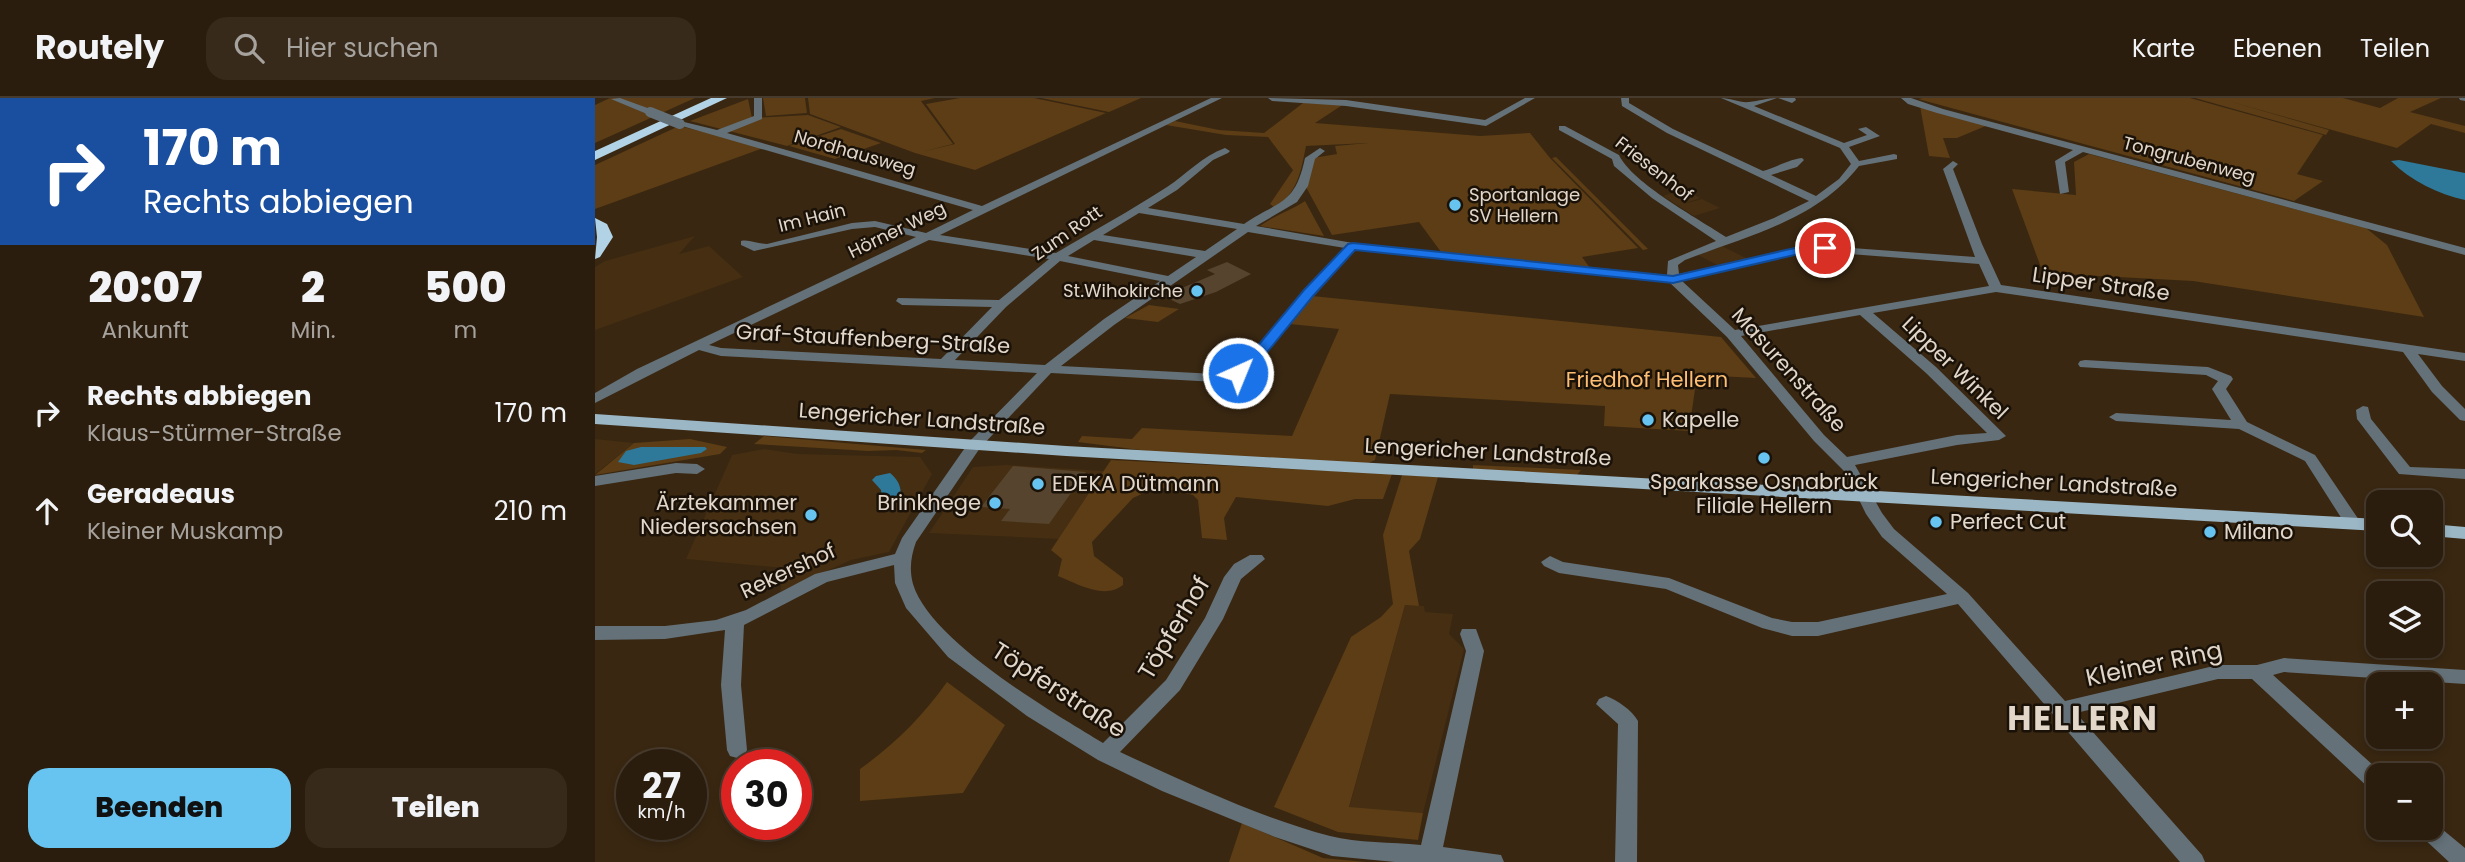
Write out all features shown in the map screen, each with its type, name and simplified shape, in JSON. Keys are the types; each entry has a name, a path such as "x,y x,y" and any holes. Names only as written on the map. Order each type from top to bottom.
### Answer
{"highway":[{"path":"595,154 706,98"},
{"path":"595,154 721,98"},
{"path":"595,222 604,231 605,237 595,254"}],"main road":[{"name":"Lengericher Landstraße","path":"595,419 974,445 2366,524"},
{"path":"2443,531 2465,533"}],"street":[{"path":"716,134 756,119 760,114 758,98"},
{"name":"Hörner Weg","path":"595,399 698,345 1218,98"},
{"path":"1272,98 1346,103 1486,123 1531,98"},
{"path":"1625,98 1625,104 1637,113 1818,201"},
{"path":"1725,98 1843,146 1856,164"},
{"path":"1746,106 1773,98"},
{"name":"Tongrubenweg","path":"1905,98 1910,102 2465,252"},
{"name":"Nordhausweg","path":"613,100 680,124 804,156 983,210"},
{"name":"Friesenhof","path":"1562,128 1616,156 1618,164 1647,189 1723,240"},
{"path":"1843,146 1875,136 1863,130"},
{"path":"2064,192 2060,162 2082,149"},
{"name":"Zum Rott","path":"944,365 1002,304 1058,257 1173,188 1210,158 1225,150"},
{"path":"902,558 908,542 974,445 1047,370 1171,279 1269,213 1295,201 1306,178 1310,158 1320,151"},
{"path":"1856,164 1894,157"},
{"path":"1760,175 1793,165 1798,160"},
{"path":"1673,279 1672,264 1723,240 1802,210 1847,180 1856,164"},
{"path":"1953,164 1948,169 1982,261 1996,288"},
{"path":"1136,209 1353,246 1673,279 1811,248 1982,261"},
{"name":"Im Hain","path":"745,243 754,248 767,247 864,224 1171,279"},
{"path":"1090,236 1207,255"},
{"name":"Graf-Stauffenberg-Straße","path":"698,345 722,352 1217,378 1246,369 1308,293 1353,246"},
{"name":"Masurenstraße","path":"1673,279 1732,334 1819,438 1845,461 1859,478 1874,514 1888,533 1962,597 2194,862"},
{"name":"Lipper Straße","path":"1732,334 1996,288 2465,357"},
{"path":"902,300 1002,304"},
{"name":"Lipper Winkel","path":"1845,461 1957,440 1999,436 1931,370 1864,312"},
{"path":"2407,348 2437,389 2465,417"},
{"path":"2085,364 2208,371 2226,379 2219,389 2242,425"},
{"path":"2363,410 2364,419 2405,471 2465,474"},
{"path":"2116,417 2242,425 2310,458 2353,523"},
{"path":"595,481 676,468 697,469"},
{"name":"Rekershof","path":"595,633 644,634 696,629 735,621 813,582 853,566 902,558"},
{"name":"Töpferstraße","path":"902,558 904,583 915,608 955,652 1034,711 1105,754 1170,785 1332,846 1429,858 1493,862"},
{"name":"Töpferhof","path":"1105,754 1173,685 1214,619 1233,577 1240,568 1256,559"},
{"path":"1550,562 1559,567 1669,584 1768,623 1792,629 1818,629 1962,597"},
{"name":"Rekershof","path":"735,621 731,685 737,749"},
{"path":"1429,858 1475,651 1469,634"},
{"name":"Kleiner Ring","path":"2062,709 2218,672 2257,672 2284,665 2465,677"},
{"path":"2257,672 2366,772"},
{"path":"1607,704 1628,721 1626,862"},
{"path":"2441,840 2465,862"}],"shaded area":[{"path":"1683,189 1700,198 1683,204 1702,199 1720,208 1694,216 1663,196"},
{"path":"695,236 679,254 709,246 743,277 595,330 595,267 605,261"},
{"path":"1722,246 1748,259 1719,266 1698,255"},
{"path":"595,439 634,443 595,474"},
{"path":"764,449 798,454 920,457 932,474 889,552 851,560 780,592 784,568 686,559 732,455"},
{"path":"1006,465 1104,471 1059,539 929,533 973,467"},
{"path":"1405,605 1424,606 1425,612 1453,614 1449,634 1464,649 1423,813 1349,808"}],"green space":[{"path":"610,98 695,98 595,143 595,105"},
{"path":"763,98 805,98 807,113 766,116"},
{"path":"808,98 935,98 921,101 953,144 921,152 955,144 926,104 960,98 1034,98 1106,113 975,170 915,153 810,114"},
{"path":"1041,98 1141,98 1109,112"},
{"path":"2190,98 2323,135 2297,174 2323,181 2294,201 1918,99"},
{"path":"2195,98 2343,98 2380,108 2398,98 2441,98 2410,112 2465,126 2465,133 2431,124 2397,148 2228,101 2329,130 2326,135"},
{"path":"748,99 752,118 808,115 841,127 787,146 690,121"},
{"name":"Sportanlage SV Hellern","path":"1303,103 1344,104 1315,123 1480,136 1530,133 1550,158 1638,248 1582,257 1590,268 1441,252 1419,222 1332,235 1306,187 1313,158 1337,154 1335,146 1368,143 1306,146 1293,189 1275,208 1270,204 1293,170 1268,137 1226,135 1166,125 1175,121 1219,130 1264,133"},
{"path":"1920,106 1988,125 1957,138 1943,138 1950,158 1929,156"},
{"path":"679,126 766,147 595,209 595,165"},
{"path":"841,129 881,143 835,159 789,146"},
{"path":"2089,154 2366,228 2387,245 2424,317 2193,281 2043,273 2012,189 2076,195 2074,162"},
{"path":"1556,157 1648,249 1643,250 1552,158"},
{"path":"1305,201 1324,236 1260,226 1294,208"},
{"name":"Friedhof Hellern","path":"1312,296 1721,337 1756,378 1697,375 1689,431 1604,426 1605,406 1390,394 1375,460 1366,464 1156,452 1078,442 1082,436 1132,439 1142,428 1292,436 1339,329 1290,324"},
{"path":"1149,305 1179,309 1158,322 1125,318"},
{"path":"764,436 926,450 922,453 754,444"},
{"path":"690,439 727,447 720,454 595,475 634,443"},
{"path":"1111,460 1392,474 1383,499 1355,499 1328,506 1236,497 1224,518 1227,540 1202,538 1198,500 1193,495 1157,487 1133,498 1092,542 1094,556 1123,578 1123,585 1116,589 1099,591 1058,576 1062,559 1051,550"},
{"path":"1473,465 1581,470 1577,475 1473,469"},
{"path":"1402,475 1438,477 1420,539 1409,551 1419,606 1405,605 1349,807 1423,813 1418,840 1338,832 1274,807 1351,637 1381,617 1393,604 1383,535"},
{"path":"947,682 1005,725 963,793 860,801 860,769 907,729"},
{"path":"1242,823 1323,858 1366,862 1229,862"}],"water":[{"path":"2399,160 2465,173 2465,200 2416,181 2391,161"},
{"path":"641,447 707,449 701,453 634,465 618,462 626,451"},
{"path":"890,473 898,482 901,491 898,500 888,506 882,502 881,490 872,480 876,476"}],"building":[{"path":"1227,262 1251,274 1216,292 1180,304 1163,296 1215,274 1207,270"},
{"name":"EDEKA Dütmann","path":"1013,466 1086,472 1049,524 1001,521 1010,509 981,507"}],"place":[{"name":"Sportanlage SV Hellern","path":"1455,205"},
{"name":"St.Wihokirche","path":"1197,291"},
{"name":"Kapelle","path":"1648,420"},
{"name":"Sparkasse Osnabrück Filiale Hellern","path":"1764,458"},
{"name":"EDEKA Dütmann","path":"1038,484"},
{"name":"Brinkhege","path":"995,503"},
{"name":"Ärztekammer Niedersachsen","path":"811,515"},
{"name":"Perfect Cut","path":"1936,522"},
{"name":"Milano","path":"2210,532"}],"district":[{"name":"HELLERN","path":"2083,718"}],"route":[{"path":"1238,373 1246,369 1308,293 1353,246 1673,279 1799,250 1825,248"}]}
